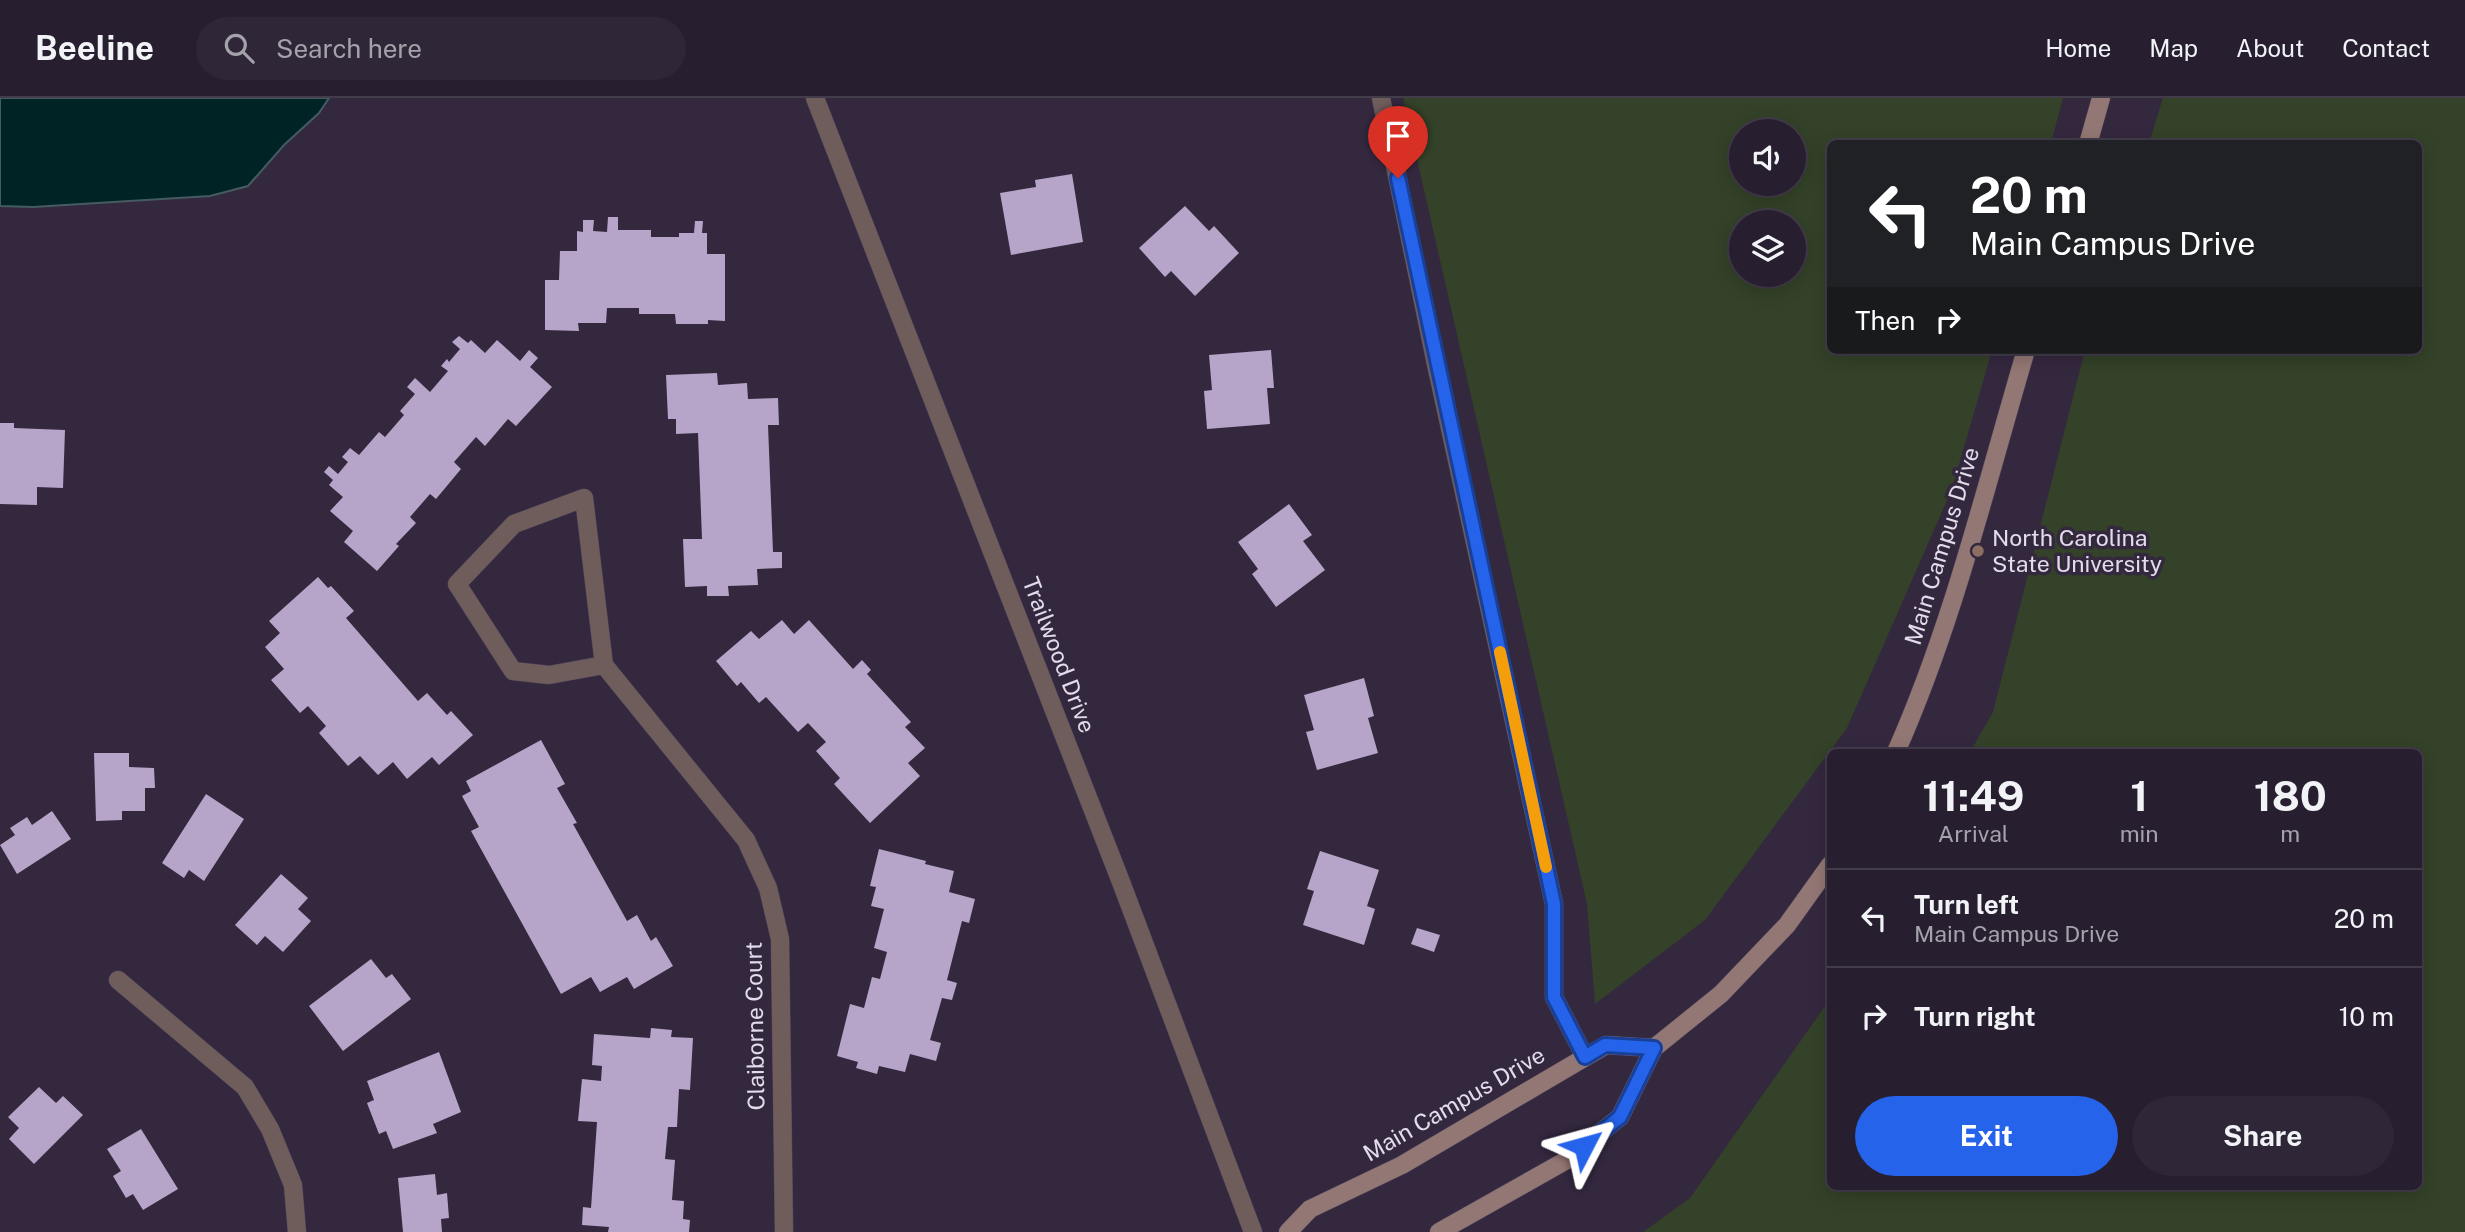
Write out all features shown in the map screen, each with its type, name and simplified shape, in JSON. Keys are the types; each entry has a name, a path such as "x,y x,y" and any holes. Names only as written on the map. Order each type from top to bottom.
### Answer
{"main road":[{"path":"2089,140 2101,98"},
{"name":"Main Campus Drive","path":"1897,749 1918,704 1943,630 2025,354"},
{"path":"1439,1232 1566,1161 1620,1117 1654,1048 1721,994 1787,925 1827,869"},
{"name":"Main Campus Drive","path":"1288,1232 1310,1209 1402,1165 1605,1045 1654,1048"}],"street":[{"name":"Trailwood Drive","path":"815,98 1116,870 1253,1232"},
{"path":"1381,98 1554,904 1554,997 1585,1057"},
{"path":"584,498 604,665 549,675 513,671 457,584 513,524 584,498"},
{"name":"Claiborne Court","path":"604,665 746,840 768,888 780,939 784,1232"},
{"path":"117,981 245,1087 271,1129 293,1185 296,1232"}],"shaded area":[{"path":"0,98 329,98 319,113 284,145 248,186 210,196 33,207 0,206"},
{"path":"1403,98 2063,98 2052,140 1827,140 1827,354 1991,354 1952,489 1847,728 1831,749 1827,749 1827,755 1705,920 1595,1004 1587,904"},
{"path":"2163,98 2465,98 2465,1232 1643,1232 1690,1198 1827,1003 1827,1190 2422,1190 2422,749 1972,749 1993,712 2084,354 2422,354 2422,140 2150,140"}],"building":[{"path":"1072,174 1083,242 1011,255 1000,193 1036,187 1035,180"},
{"path":"1185,206 1209,231 1214,226 1239,253 1195,296 1171,271 1165,277 1139,248"},
{"path":"608,217 618,217 618,230 651,230 651,237 679,237 679,233 694,233 695,221 703,221 702,233 707,233 707,254 725,254 725,321 676,324 675,314 639,314 639,308 607,308 606,323 578,323 579,331 545,330 545,280 559,280 560,251 577,251 577,231 583,232 583,220 594,220 593,231 607,232"},
{"path":"459,336 468,343 471,340 485,353 497,340 520,361 529,350 538,358 530,367 552,387 516,426 508,419 485,446 476,437 454,462 461,469 436,499 430,494 410,517 416,523 396,544 399,546 377,571 344,542 353,531 330,511 343,497 329,485 333,480 324,472 329,466 338,474 348,462 342,457 350,448 359,455 379,432 385,437 404,415 400,411 415,394 407,387 415,378 430,392 448,371 441,366 447,359 449,362 460,349 452,342"},
{"path":"1271,350 1274,388 1267,388 1270,424 1207,429 1204,391 1212,390 1209,355"},
{"path":"717,373 718,385 747,383 748,399 778,398 779,425 768,425 773,552 782,552 782,568 757,569 758,585 728,586 729,596 707,596 707,586 685,587 683,539 702,539 698,433 676,434 676,419 668,419 666,375"},
{"path":"0,423 14,423 14,428 65,430 63,488 37,487 37,505 0,504"},
{"path":"1289,504 1312,535 1303,541 1325,570 1276,607 1252,574 1258,569 1238,542"},
{"path":"318,577 328,588 331,586 354,611 346,618 418,701 427,693 447,715 451,711 473,735 439,765 432,757 407,779 393,762 378,775 360,756 348,766 319,733 326,726 308,706 300,713 271,680 284,669 265,647 280,633 269,621"},
{"path":"782,620 794,634 809,620 853,669 862,660 871,670 867,674 911,722 905,727 925,748 908,763 920,776 870,823 834,784 840,778 816,751 826,742 808,723 798,732 766,697 759,703 741,682 737,686 716,661 751,631 759,639"},
{"path":"1364,678 1374,716 1368,718 1378,753 1317,770 1306,732 1314,730 1304,695"},
{"path":"541,740 565,784 557,788 577,823 573,824 627,921 637,915 651,941 656,937 673,966 634,989 627,977 600,992 591,977 561,994 471,831 479,827 462,796 471,791 466,781"},
{"path":"94,753 129,753 129,767 154,768 155,788 145,788 145,811 122,811 122,820 96,821"},
{"path":"206,794 244,819 204,881 189,870 184,878 162,863"},
{"path":"52,811 71,839 17,874 0,845 15,835 10,828 27,817 32,825"},
{"path":"879,849 954,871 949,892 975,899 969,923 962,921 947,980 957,983 952,1000 942,998 930,1040 941,1043 936,1061 910,1054 905,1072 879,1066 877,1074 856,1068 858,1062 837,1056 850,1004 864,1008 872,977 880,979 887,952 874,948 884,909 871,906 876,887 870,886"},
{"path":"1320,851 1379,870 1367,906 1375,909 1364,945 1303,925 1314,891 1307,889"},
{"path":"281,874 308,898 298,909 311,921 283,952 265,936 257,945 235,925"},
{"path":"1417,928 1440,935 1434,952 1411,944"},
{"path":"371,959 386,978 392,974 411,999 343,1051 309,1006"},
{"path":"651,1028 672,1030 671,1037 693,1038 690,1090 679,1089 677,1127 668,1127 665,1159 675,1160 672,1200 684,1201 683,1219 690,1220 689,1232 608,1232 609,1227 582,1225 583,1207 591,1208 597,1122 578,1121 582,1079 601,1081 602,1066 592,1065 594,1034 650,1038"},
{"path":"439,1052 461,1112 433,1124 437,1133 393,1149 386,1131 379,1134 367,1103 374,1100 367,1081"},
{"path":"39,1087 56,1103 63,1096 83,1115 34,1164 9,1139 19,1128 8,1117"},
{"path":"141,1129 178,1189 143,1210 133,1194 126,1198 113,1176 121,1171 107,1149"},
{"path":"435,1174 437,1195 447,1193 449,1218 441,1219 442,1232 403,1232 398,1178"}],"slow traffic":[{"path":"1500,652 1546,867"}],"place":[{"name":"North Carolina State University","path":"1978,551"}],"route":[{"path":"1398,178 1554,904 1554,997 1585,1057 1605,1045 1654,1048 1620,1117 1584,1146"}]}
